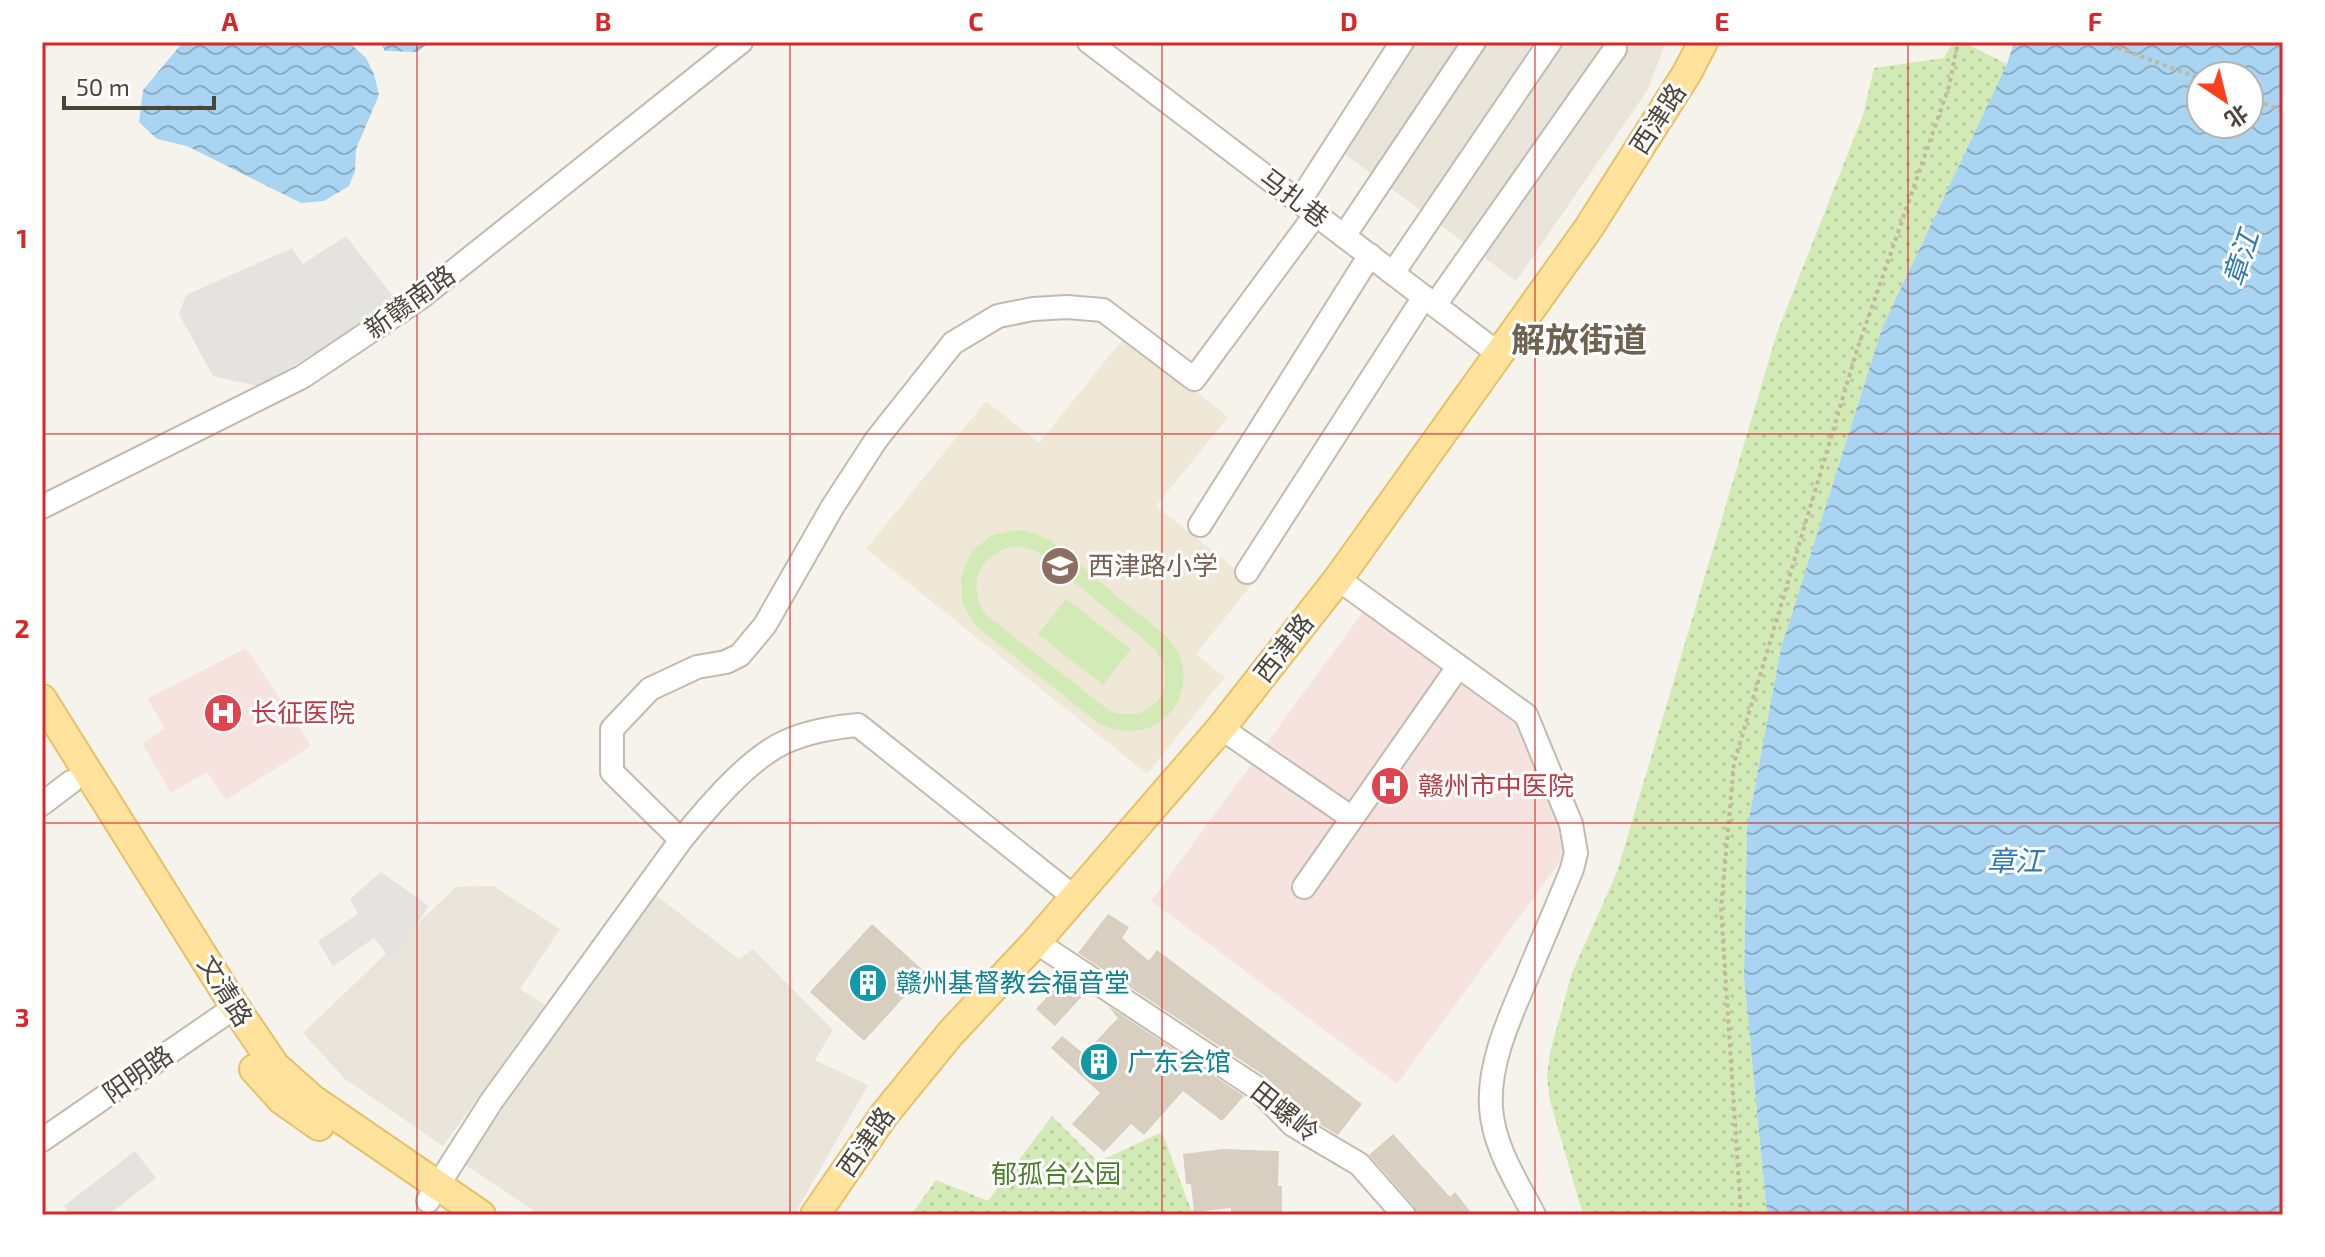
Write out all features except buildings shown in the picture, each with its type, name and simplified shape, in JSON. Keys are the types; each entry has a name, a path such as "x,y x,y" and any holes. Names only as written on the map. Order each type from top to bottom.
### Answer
{"main road":[{"name":"西津路","path":"815,1215 893,1103 950,1034 1036,942 1221,728 1338,579 1588,229 1687,73 1703,42"},
{"name":"文清路","path":"42,699 227,1013"},
{"name":"文清路","path":"42,734 227,1013 291,1081 438,1201 481,1215"}],"street":[{"name":"新赣南路","path":"42,507 315,368 420,298 741,42"},
{"name":"马扎巷","path":"1089,42 1499,354"},
{"path":"681,840 612,772 612,729 650,689 697,667 726,662 740,655 765,625 833,506 876,440 953,343 998,316 1033,309 1067,307 1103,310 1194,379 1308,208 1402,42"},
{"path":"1344,236 1474,42"},
{"path":"1393,273 1550,42"},
{"path":"1247,572 1430,301 1615,49"},
{"path":"1200,525 1370,255"},
{"path":"1338,579 1526,715 1571,824 1575,840 1572,869 1515,1005 1503,1038 1492,1086 1491,1108 1501,1149 1534,1215"},
{"path":"1304,887 1458,667"},
{"path":"438,1201 491,1102 681,840 744,771 785,742 836,727 858,725 1074,897"},
{"path":"1221,728 1352,818"},
{"path":"42,804 71,782"},
{"name":"田螺岭","path":"1036,942 1257,1088 1293,1125 1359,1164 1404,1215"},
{"name":"阳明路","path":"42,1140 227,1013"}],"path":[{"path":"1741,1215 1721,908 1734,763 1857,350 1949,86 1958,42"},
{"path":"2103,42 2185,73"}],"shaded area":[{"path":"1416,42 1666,42 1647,91 1516,281 1342,152"},
{"path":"346,236 399,304 258,386 213,376 179,314 186,295 292,248 303,264"},
{"name":"西津路小学","path":"1126,335 1228,417 1156,506 1253,583 1196,654 1225,677 1147,774 866,549 986,401 1039,443"},
{"name":"赣州市中医院","path":"1365,609 1519,724 1570,848 1397,1084 1151,901"},
{"name":"长征医院","path":"246,648 311,746 226,800 207,772 171,793 142,743 165,728 147,699"},
{"path":"381,872 429,906 392,960 374,938 333,966 318,941 358,914 350,899"},
{"path":"493,886 560,929 520,989 545,1005 443,1146 345,1079 303,1033 456,887"},
{"path":"654,894 739,959 753,949 833,1030 815,1060 868,1085 794,1215 540,1215 464,1164"},
{"path":"135,1151 156,1178 108,1215 71,1215 64,1206"}],"green space":[{"path":"1953,42 1963,42 2007,64 1882,328 1781,648 1747,829 1744,977 1767,1215 1583,1215 1550,1101 1547,1077 1550,1052 1572,973 1617,872 1777,333 1863,115 1874,68 1944,58"},
{"path":"1015,530 1050,540 1169,639 1181,659 1183,686 1177,703 1165,718 1150,727 1134,731 1101,725 976,626 962,603 961,576 972,551 991,536","holes":["1018,546 1036,551 1156,650 1165,677 1158,700 1149,708 1138,713 1110,711 986,615 977,592 977,581 986,562 994,554"]},
{"path":"1066,599 1131,649 1103,685 1038,634"},
{"name":"郁孤台公园","path":"1052,1116 1098,1162 1162,1132 1191,1210 1240,1215 911,1215 936,1180 988,1201"}],"water":[{"path":"183,42 349,42 366,58 379,95 356,149 355,171 349,186 324,201 301,203 187,146 157,139 139,122 143,90"},
{"path":"379,42 429,42 418,52 385,51"},
{"name":"章江","path":"2014,42 2283,42 2283,1215 1767,1215 1744,977 1747,829 1781,648 1882,328 2007,64"}],"place":[{"name":"西津路小学","path":"1060,566"},
{"name":"长征医院","path":"223,713"},
{"name":"赣州市中医院","path":"1390,786"},
{"name":"赣州基督教会福音堂","path":"868,983"},
{"name":"广东会馆","path":"1099,1062"}],"district":[{"name":"解放街道","path":"1579,340"}]}
